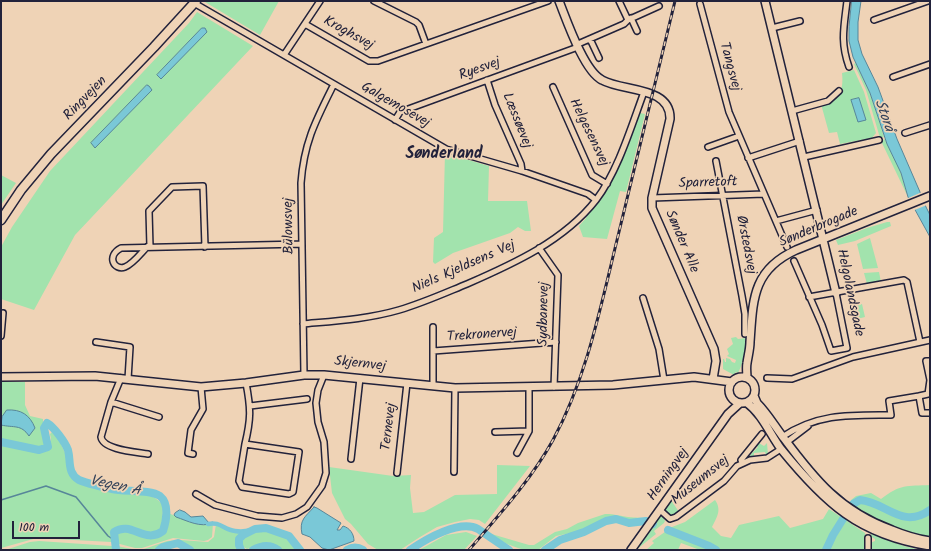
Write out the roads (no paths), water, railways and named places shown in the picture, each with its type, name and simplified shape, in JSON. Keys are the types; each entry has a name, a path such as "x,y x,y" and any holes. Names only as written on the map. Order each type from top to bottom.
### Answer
{"main road":[{"name":"Ringvejen","path":"1,220 21,190 52,154 195,2"}],"street":[{"path":"284,55 320,1"},
{"path":"374,1 416,22 419,25 426,44"},
{"name":"Kroghsvej","path":"305,24 369,61 378,61 548,1"},
{"path":"559,1 590,70 601,80 607,83 644,92"},
{"path":"619,1 637,32"},
{"name":"Helgolandsgade","path":"765,1 824,239 847,348 831,351 809,297"},
{"path":"847,1 843,42 844,54 849,67"},
{"path":"874,20 928,1"},
{"name":"Galgemosevej","path":"195,2 446,149 522,171 588,194 596,200"},
{"name":"Tangsvej","path":"700,4 725,98 748,158 787,247"},
{"name":"Ryesvej","path":"395,120 400,112 578,46 659,6"},
{"path":"772,28 800,21"},
{"path":"590,39 599,58"},
{"path":"893,77 930,64"},
{"name":"Læssøevej","path":"487,80 495,105 521,164 522,171"},
{"name":"Bülowsvej","path":"304,375 302,163 312,128 334,84"},
{"name":"Helgesensvej","path":"552,87 592,175 607,184"},
{"path":"792,111 828,101 839,91"},
{"name":"Sønder Alle","path":"644,92 664,100 669,108 670,114 652,198 652,208 714,349 716,361 715,380"},
{"name":"Niels Kjeldsens Vej","path":"303,324 351,320 398,310 495,272 539,248 571,225 596,200 607,184 644,92"},
{"path":"905,132 930,124"},
{"path":"708,147 739,136"},
{"path":"804,157 879,140"},
{"path":"748,158 800,141"},
{"name":"Ørstedsvej","path":"716,161 724,195 742,296 745,314 745,334"},
{"path":"204,247 203,186 172,187 149,211 148,247 127,266 121,268 116,266 112,256 121,248 148,247 204,247 302,244"},
{"name":"Sparretoft","path":"652,198 764,194"},
{"name":"Sønderbrogade","path":"735,391 746,364 750,347 754,301 758,288 764,275 780,258 928,197"},
{"path":"776,221 817,210"},
{"name":"Sydbanevej","path":"539,248 558,275 554,386"},
{"path":"794,261 809,297 904,280 907,282 920,342"},
{"path":"643,298 659,349 664,380"},
{"path":"1,336 3,313"},
{"path":"433,327 434,385"},
{"path":"767,378 792,379 853,357 930,340"},
{"path":"96,342 130,347 124,378 111,402 101,437 102,441 105,444 123,450 148,454"},
{"name":"Trekronervej","path":"433,351 556,342"},
{"path":"930,361 926,361 930,380 928,394 919,396 922,413 930,413"},
{"name":"Sønderbrogade","path":"746,364 747,378"},
{"name":"Skjernvej","path":"1,377 74,376 124,378 201,387 246,383 304,375 360,378 455,388 613,385 698,377 715,380"},
{"path":"196,494 214,505 257,516 282,518 296,514 307,507 322,486 326,473 324,442 318,422 316,404 318,390 324,375"},
{"path":"351,459 360,378"},
{"path":"735,391 747,378 754,385 754,396 757,403 783,442 829,492 851,510 876,524 930,544"},
{"path":"715,380 735,391 754,396"},
{"path":"245,444 299,452 293,492 289,494 242,487 239,481 245,444 250,422 250,406 246,383"},
{"name":"Ternevej","path":"397,473 407,383"},
{"path":"193,454 188,454 191,430 202,409 201,387"},
{"path":"517,453 529,431 529,387"},
{"path":"454,472 455,388"},
{"path":"735,391 759,414 776,437 783,442 784,446 808,479 837,508 871,530 914,543 930,544"},
{"name":"Herningvej","path":"631,550 728,414 735,391"},
{"name":"Museumsvej","path":"660,510 670,519 676,517 724,481 734,469 742,463 750,460 767,458 783,442 790,432 833,416 891,415 889,401 919,396"},
{"path":"250,406 307,400"},
{"path":"111,402 159,417"},
{"path":"495,432 529,431"},
{"path":"742,463 741,460 762,434"},
{"path":"868,538 868,550"}],"water":[{"name":"Storå","path":"852,1 861,1 858,22 858,40 862,54 878,87 897,139 930,215 930,237 908,197 901,173 887,144 870,93 853,57 849,41"},
{"path":"202,28 205,28 207,32 161,79 157,75"},
{"path":"147,85 152,90 95,148 91,143"},
{"path":"859,98 866,120 858,122 851,100"},
{"path":"7,410 21,412 28,416 35,428 29,436 20,428 1,425 2,417"},
{"path":"314,507 341,523 337,530 340,530 343,526 350,530 354,541 329,550 322,548 310,537 302,534 302,522 305,516"},
{"path":"180,510 191,517 203,516 209,523 213,523 203,525 176,517 174,515 175,513"}],"waterway":[{"name":"Vegen Å","path":"1,442 39,450 48,447 44,428 47,423 56,431 68,450 71,470 75,477 79,480 117,490 150,492 160,496 163,499 166,508 166,518 163,531 156,535 150,535 132,530 120,529 114,532 116,550"},
{"path":"1,500 46,486 76,497 108,536 114,540"},
{"name":"Vegen Å","path":"853,504 860,500 869,502 902,516 911,517 920,515 930,510"},
{"name":"Vegen Å","path":"545,550 560,540 584,532 606,521 616,519 629,523 646,521 653,524"},
{"name":"Vegen Å","path":"826,550 843,519"},
{"path":"208,524 212,523 237,531 255,529"},
{"name":"Vegen Å","path":"410,550 443,532 453,528 462,527 478,529 509,550"},
{"name":"Vegen Å","path":"241,550 239,539 243,535 255,529 266,528 289,536 300,550"},
{"name":"Vegen Å","path":"668,530 716,550"},
{"name":"Vegen Å","path":"159,550 163,547 178,543 190,550"},
{"name":"Vegen Å","path":"253,550 266,546 278,550"},
{"name":"Vegen Å","path":"347,550 351,548 359,548 363,550"}],"railway":[{"path":"469,550 514,497 535,469 553,440 575,391 599,314 675,1"}],"district":[{"name":"Sønderland","path":"444,155"}]}
